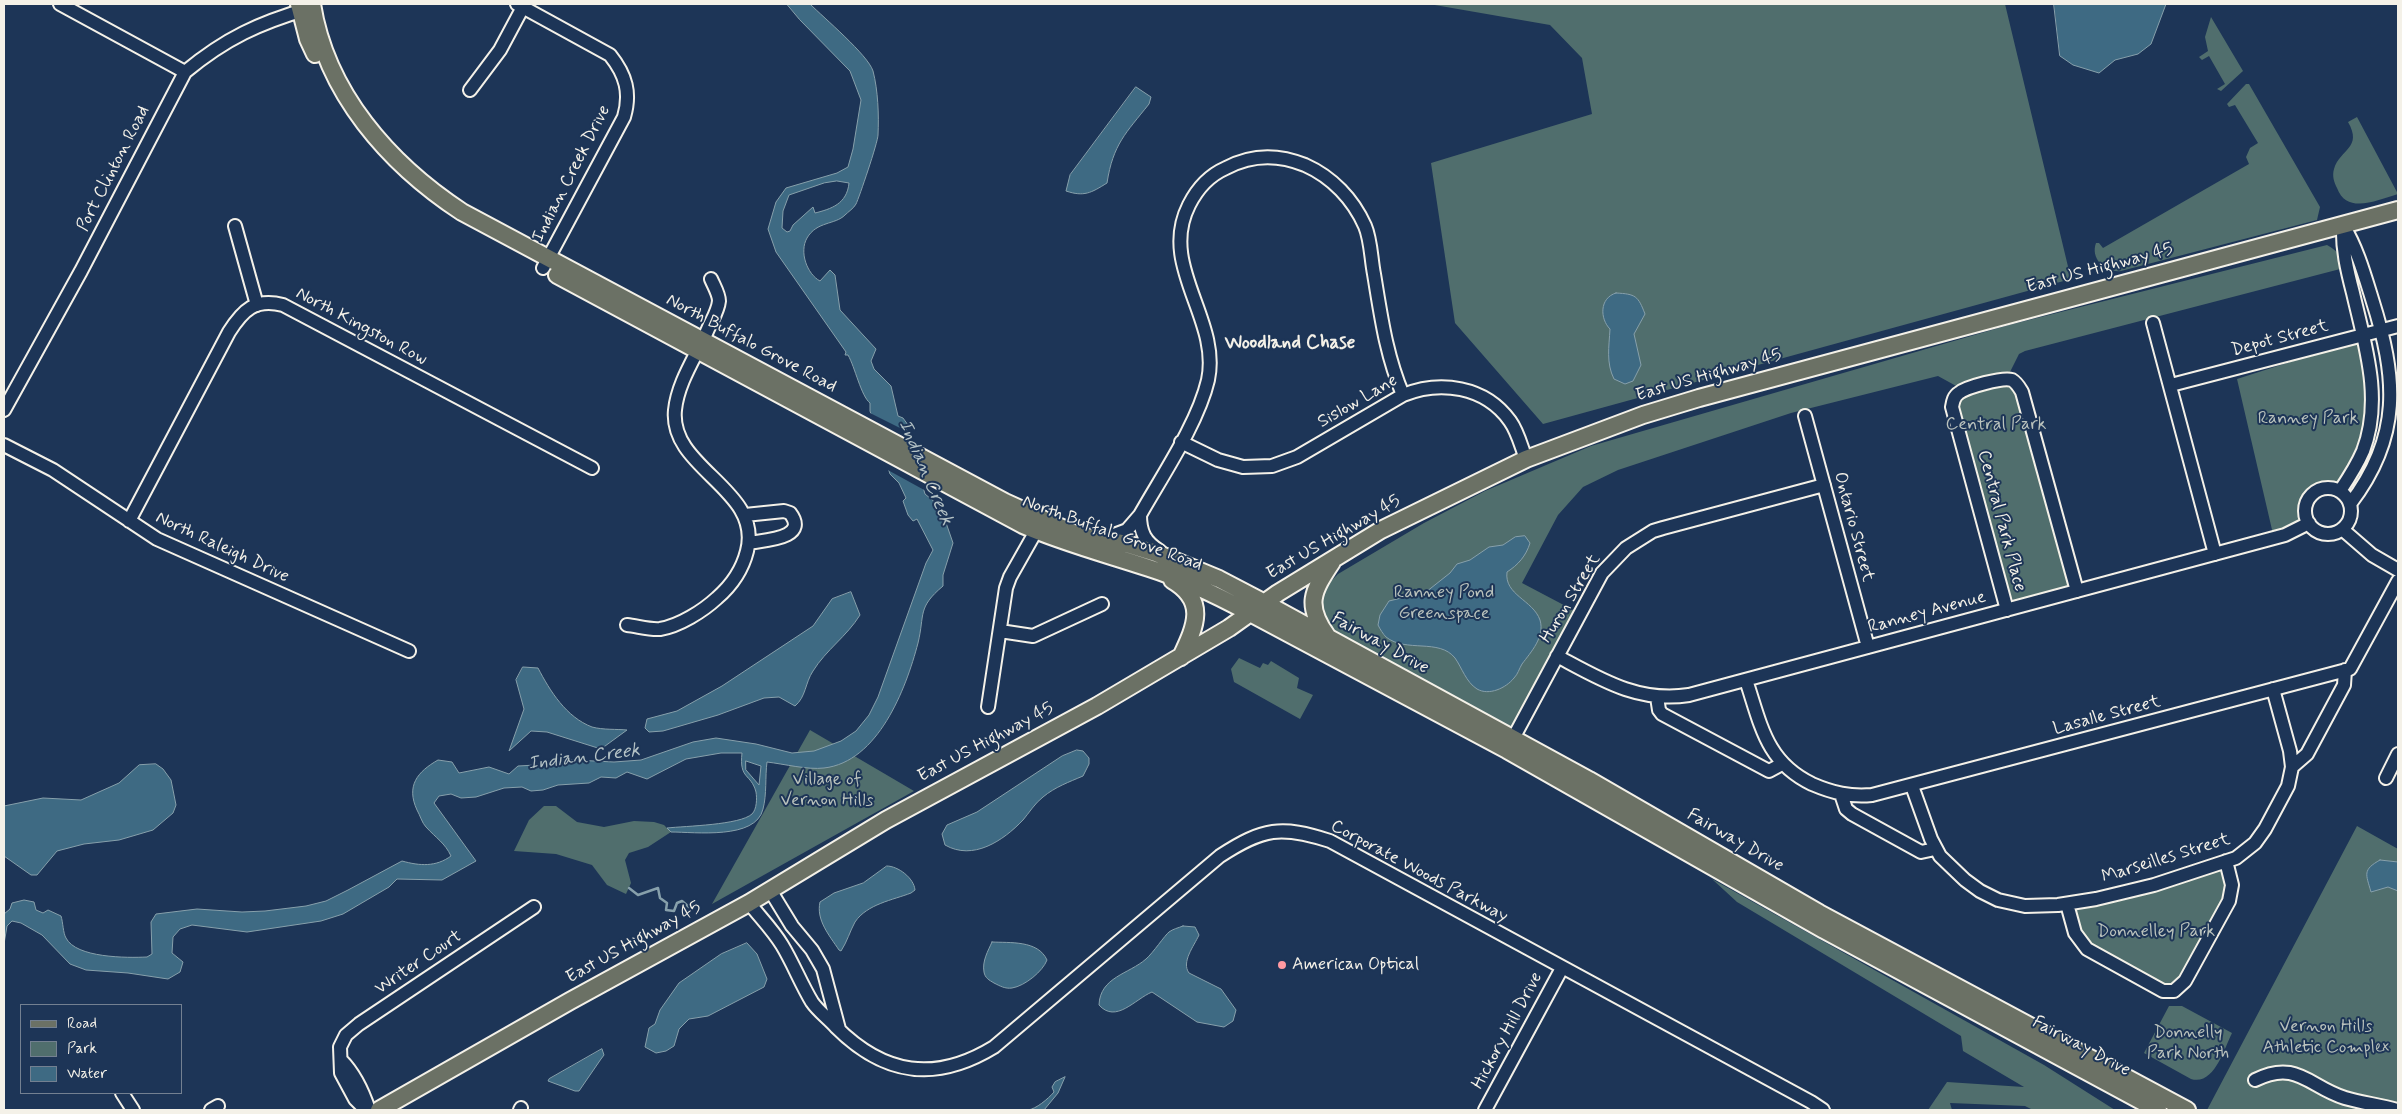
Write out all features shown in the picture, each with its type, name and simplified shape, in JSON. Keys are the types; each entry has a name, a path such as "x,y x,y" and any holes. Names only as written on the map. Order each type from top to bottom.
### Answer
{"main road":[{"name":"North Buffalo Grove Road","path":"306,6 334,72 367,129 390,154 435,194 455,207 546,263 926,468 1039,525 1199,588 1250,613"},
{"name":"East US Highway 45","path":"380,1110 578,996 749,903 886,820 1097,706 1180,657 1381,530 1526,459 1643,415 1699,398 2398,210"},
{"name":"North Buffalo Grove Road","path":"1039,525 1095,540 1127,544 1149,551 1203,573 1265,603"},
{"path":"1328,638 1318,624 1313,605 1320,582 1334,559"},
{"path":"1150,568 1176,583 1190,597 1197,614 1193,630 1180,657"},
{"name":"Fairway Drive","path":"1265,603 1510,744 1824,930 2158,1110"},
{"name":"Fairway Drive","path":"1250,613 1510,744 1589,780 1819,913 2187,1110"}],"street":[{"path":"60,4 185,72"},
{"path":"470,90 500,50 520,5"},
{"name":"Indian Creek Drive","path":"520,5 610,55 619,66 628,93 624,117 546,263"},
{"name":"Port Clinton Road","path":"4,410 81,271 185,72 213,49 253,27 306,6"},
{"path":"1095,540 1112,537 1128,530 1140,515 1181,442 1196,411 1208,379 1208,342 1181,262 1180,239 1183,217 1195,194 1220,170 1234,163 1265,156 1289,158 1314,169 1351,199 1366,227 1385,342 1391,368 1402,395"},
{"path":"2343,225 2354,243 2382,330 2391,372 2393,404 2391,424 2378,466 2350,504"},
{"path":"2340,491 2363,451 2370,424 2373,395 2371,370 2342,246 2343,225"},
{"path":"129,521 229,332 240,315 252,306 257,305 235,226"},
{"path":"627,625 659,629 672,626 711,604 730,586 743,567 749,543 745,515 727,492 690,452 678,435 675,410 683,379 717,312 719,299 711,280"},
{"name":"North Kingston Row","path":"257,305 267,303 283,305 592,468"},
{"path":"2153,323 2215,554"},
{"name":"Depot Street","path":"2171,385 2398,326"},
{"name":"Central Park Place","path":"2007,610 1952,407 1957,394 1962,390 2002,379 2010,380 2017,384 2022,392 2077,591"},
{"name":"Sislow Lane","path":"1181,442 1218,460 1243,467 1272,466 1297,457 1402,395 1438,386 1457,388 1484,398 1498,407 1517,433 1526,459"},
{"name":"Ontario Street","path":"1804,416 1868,647"},
{"name":"North Raleigh Drive","path":"4,445 53,470 157,540 409,651"},
{"name":"Huron Street","path":"1510,744 1602,573 1626,548 1653,531 1824,485"},
{"path":"2323,489 2340,491 2350,504 2351,513 2348,522 2336,533 2321,533 2309,524 2306,507 2315,492 2323,489"},
{"path":"745,515 784,511 790,513 795,524 794,529 785,537 749,543"},
{"path":"1140,515 1143,535 1149,544 1159,550 1192,562 1199,566 1203,573"},
{"name":"Ranney Avenue","path":"1557,656 1626,691 1657,697 1689,695 2285,535 2309,524"},
{"path":"988,707 1006,588 1010,577 1039,525"},
{"path":"2342,529 2372,555 2398,570"},
{"path":"2292,767 2307,754 2312,746 2344,685 2345,670 2350,669 2356,660 2398,581"},
{"path":"1000,631 1033,636 1102,604"},
{"name":"Lasalle Street","path":"1746,680 1764,737 1782,764 1799,778 1829,792 1872,795 1912,786 2345,670"},
{"path":"2273,689 2290,750 2292,767"},
{"path":"1657,697 1659,710 1662,714 1769,771 1782,764"},
{"path":"2386,778 2398,754"},
{"name":"Marseilles Street","path":"1912,786 1935,848 1948,865 1965,880 1980,891 1998,900 2025,906 2067,904 2154,885 2236,858 2265,829 2288,786 2292,767"},
{"path":"1841,794 1846,809 1852,814 1921,852 1935,848"},
{"name":"Corporate Woods Parkway","path":"749,903 782,944 813,1003 854,1044 872,1056 898,1066 931,1070 951,1067 978,1057 994,1047 1220,856 1244,840 1273,831 1302,832 1330,842 1823,1110"},
{"path":"2067,904 2075,933 2086,949 2163,991 2174,991 2185,982 2229,901 2232,885 2226,861"},
{"path":"770,890 792,926 812,950 823,969 839,1029"},
{"name":"Writer Court","path":"368,1110 364,1094 349,1067 341,1060 340,1047 346,1035 359,1024 534,907"},
{"name":"Hickory Hill Drive","path":"1485,1110 1562,968"},
{"path":"2255,1080 2276,1072 2292,1072 2344,1098 2397,1110"},
{"path":"123,1094 133,1110"}],"green space":[{"path":"1429,4 2005,4 2071,279 1543,424 1455,323 1431,163 1592,114 1582,58 1550,25"},
{"path":"2211,17 2243,71 2221,91 2217,89 2225,84 2209,56 2202,60 2199,57 2208,51 2205,37"},
{"path":"2246,84 2249,84 2320,207 2317,220 2121,271 2110,270 2101,264 2095,254 2096,243 2099,243 2103,248 2249,164 2246,157 2250,148 2258,143 2235,105 2229,107 2227,104"},
{"path":"2357,117 2398,194 2372,202 2355,203 2348,201 2342,196 2337,188 2333,174 2334,169 2337,162 2352,143 2352,131 2348,122"},
{"name":"Ranney Pond Greenspace","path":"2327,245 2338,254 2344,268 2025,351 2019,354 2010,372 1958,387 1938,376 1791,413 1618,470 1583,487 1558,515 1522,583 1577,612 1517,722 1511,728 1503,728 1331,630 1321,613 1320,599 1326,586 1338,574 1424,523 1485,491 1591,446 2009,325"},
{"name":"Ranney Park","path":"2349,343 2356,344 2362,350 2370,383 2363,443 2340,482 2319,488 2310,493 2303,505 2302,522 2273,534 2237,379"},
{"name":"Central Park","path":"2006,383 2017,388 2069,581 2068,587 2019,600 2013,600 2008,592 1959,407 1960,400 1969,393"},
{"path":"1239,658 1260,668 1263,663 1268,665 1271,661 1299,678 1297,688 1313,695 1300,719 1234,682 1231,669"},
{"name":"Village of Vernon Hills","path":"810,730 914,791 712,904"},
{"path":"544,806 556,806 577,822 604,827 634,821 654,822 664,825 671,832 648,847 629,853 625,860 631,883 626,894 607,885 592,865 556,854 514,851 529,820"},
{"name":"Vernon Hills Athletic Complex","path":"2357,826 2398,849 2398,1110 2207,1110"},
{"name":"Donnelley Park","path":"2219,870 2224,871 2227,877 2226,896 2182,978 2169,988 2085,941 2075,914 2077,909 2083,905"},
{"path":"1712,879 2044,1065 2115,1110 2033,1110 2025,1106 1950,1103 1952,1110 1928,1110 1947,1082 2024,1087 1963,1051 1961,1036 1737,902"},
{"name":"Donnelly Park North","path":"2169,1006 2182,1006 2232,1033 2217,1065 2206,1077 2199,1080 2191,1079 2144,1053"}],"water":[{"name":"Indian Creek","path":"787,4 810,4 863,56 873,71 878,111 877,140 856,204 841,218 821,226 811,233 805,244 804,256 808,268 815,278 820,281 830,270 835,275 840,310 876,349 871,361 874,369 891,386 898,416 903,418 908,425 906,428 925,494 937,504 944,517 953,543 943,575 943,586 929,600 923,612 918,643 906,681 887,720 874,738 860,752 843,763 824,768 803,768 767,762 764,803 758,819 749,826 723,832 671,832 667,828 736,821 746,818 754,812 756,792 742,768 742,753 721,753 686,759 647,779 627,772 616,778 601,777 589,783 558,785 543,790 531,791 522,787 504,788 476,797 461,798 451,794 439,796 434,803 476,861 442,880 397,879 389,887 343,914 321,921 247,932 192,925 180,929 173,937 172,953 183,962 180,972 168,979 128,973 86,970 70,964 42,935 21,923 12,921 7,926 4,944 4,914 10,909 12,903 24,900 34,902 36,910 43,913 48,910 61,916 66,938 80,950 103,955 147,957 152,954 151,922 156,914 197,909 242,912 265,911 306,906 326,901 402,861 421,865 434,864 445,860 451,856 449,851 423,823 413,794 413,787 419,775 438,760 452,762 459,773 489,767 509,774 518,766 536,765 555,759 614,762 641,760 693,742 716,738 756,744 792,753 814,751 841,741 856,731 869,715 878,697 926,563 933,550 917,519 913,521 908,515 903,501 906,498 899,483 890,474 870,411 870,403 864,394 851,360 848,355 845,355 846,352 776,252 768,229 776,202 786,188 837,173 848,167 861,100 850,71","holes":["837,181 849,183 848,190 842,201 827,210 815,213 813,207 793,225 790,231 787,232 782,228 783,211 789,195 824,183","746,761 761,766 759,785 746,770"]},
{"path":"2054,4 2166,4 2151,44 2138,54 2115,60 2099,73 2073,65 2060,56"},
{"path":"1136,87 1151,97 1149,104 1127,131 1117,149 1107,183 1083,194 1066,191 1070,175"},
{"path":"1616,293 1635,297 1645,314 1634,334 1641,365 1633,381 1625,384 1614,379 1611,373 1609,355 1610,329 1603,315 1606,299"},
{"path":"1525,536 1530,543 1528,548 1521,560 1507,572 1507,580 1514,592 1536,613 1540,620 1541,632 1517,675 1507,685 1487,692 1477,689 1464,675 1455,658 1448,652 1431,647 1394,642 1383,633 1378,625 1380,615 1389,601 1426,592 1450,573 1457,564 1470,560 1489,547 1503,545 1515,537"},
{"path":"851,592 860,615 849,630 818,663 799,702 795,706 779,697 764,698 718,715 663,731 649,732 645,728 647,719 677,711 722,686 813,626 832,599"},
{"path":"523,667 538,668 560,702 574,717 583,723 596,728 627,730 601,749 547,732 531,731 509,751 524,709 516,680"},
{"path":"1077,750 1083,751 1089,758 1089,764 1083,776 1048,793 1006,835 977,850 966,851 945,845 942,834 947,825 977,812 1062,756"},
{"path":"156,764 163,769 171,780 176,805 173,813 153,830 119,840 84,844 57,851 37,875 31,875 4,856 4,806 43,798 81,800 119,783 139,765"},
{"path":"2380,860 2398,862 2398,891 2388,887 2371,892 2367,873 2370,867"},
{"path":"887,866 896,868 909,877 915,890 866,911 855,922 843,948 841,951 839,950 822,921 819,909 820,902 834,893 863,883"},
{"path":"1183,926 1195,927 1199,935 1187,959 1186,964 1189,973 1221,989 1236,1010 1233,1021 1224,1027 1197,1022 1152,992 1119,1011 1105,1010 1099,1005 1104,988 1110,982 1146,959 1169,932"},
{"path":"992,942 1030,946 1037,949 1047,960 1042,969 1028,981 1017,987 1003,987 989,980 984,972 985,960"},
{"path":"747,943 757,954 767,979 764,987 708,1016 689,1019 679,1029 674,1046 666,1051 656,1053 645,1047 649,1028 655,1024 660,1010 679,983 721,954"},
{"path":"602,1049 604,1055 579,1091 548,1081 549,1079"},
{"path":"1065,1077 1058,1093 1044,1110 1028,1110 1049,1098 1054,1092 1052,1087 1055,1082"}],"pier":[{"path":"868,412 910,433 926,491 886,469"}],"waterway":[{"path":"629,888 638,895 658,888 660,898 667,903 666,910 674,911 677,903 682,901 689,907"}],"place":[{"name":"American Optical","path":"1282,965"}],"district":[{"name":"Woodland Chase","path":"1290,344"}]}
